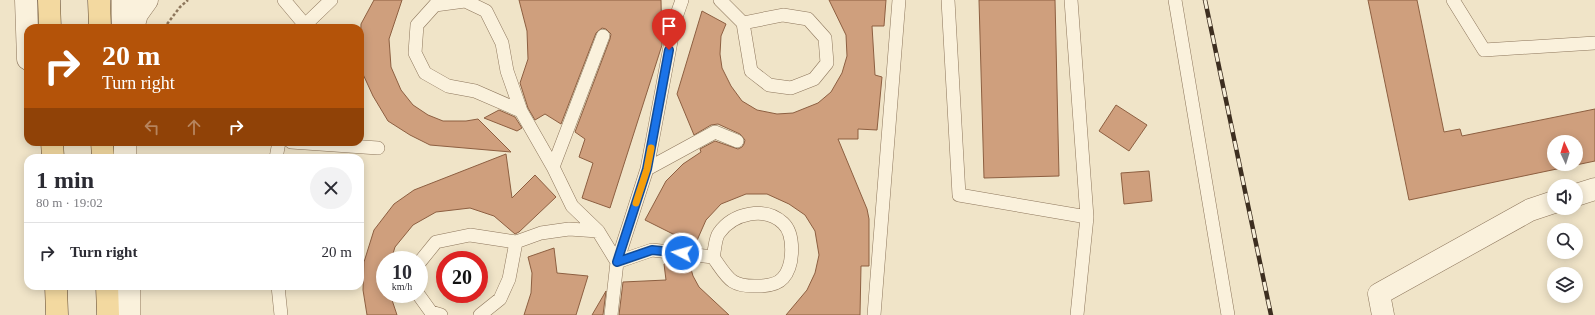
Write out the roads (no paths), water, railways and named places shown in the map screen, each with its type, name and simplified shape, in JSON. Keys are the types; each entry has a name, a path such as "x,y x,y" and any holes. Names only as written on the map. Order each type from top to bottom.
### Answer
{"main road":[{"path":"49,0 50,24"},
{"path":"99,0 100,24"},
{"path":"56,290 57,315"},
{"path":"107,290 108,315"}],"street":[{"path":"26,0 27,24"},
{"path":"123,0 123,24"},
{"path":"135,24 137,14 147,0"},
{"path":"1583,193 1595,189"},
{"path":"1383,315 1379,294 1530,210 1547,204"},
{"path":"128,290 129,315"}],"lane":[{"path":"284,0 303,24"},
{"path":"307,24 331,0"},
{"path":"611,315 617,262 647,169 675,20 682,0"},
{"path":"720,0 743,23 751,71 769,85 791,88 814,79 826,63 825,38 808,19 783,15 743,23"},
{"path":"874,315 899,0"},
{"path":"948,0 960,195 1087,217"},
{"path":"1071,0 1087,217 1077,315"},
{"path":"1175,0 1228,315"},
{"path":"1453,0 1484,50 1595,43"},
{"path":"521,111 475,92 448,86 425,73 415,53 417,25 435,5 465,1 486,11 502,43 507,71 521,111 553,167 572,206 598,231 617,262"},
{"path":"553,167 603,36"},
{"path":"647,169 716,132 737,141"},
{"path":"349,146 378,148"},
{"path":"750,213 767,214 784,224 792,240 791,264 783,278 768,286 745,286 729,280 713,256 718,234 731,220 750,213"},
{"path":"428,252 436,242 470,235 516,242 541,233 569,229 598,231"},
{"path":"480,315 500,299 509,279 516,242"},
{"path":"617,262 652,250 713,256"},
{"path":"278,290 281,315"},
{"path":"424,303 431,312 441,315"}],"railway":[{"path":"1205,0 1271,315"}]}
